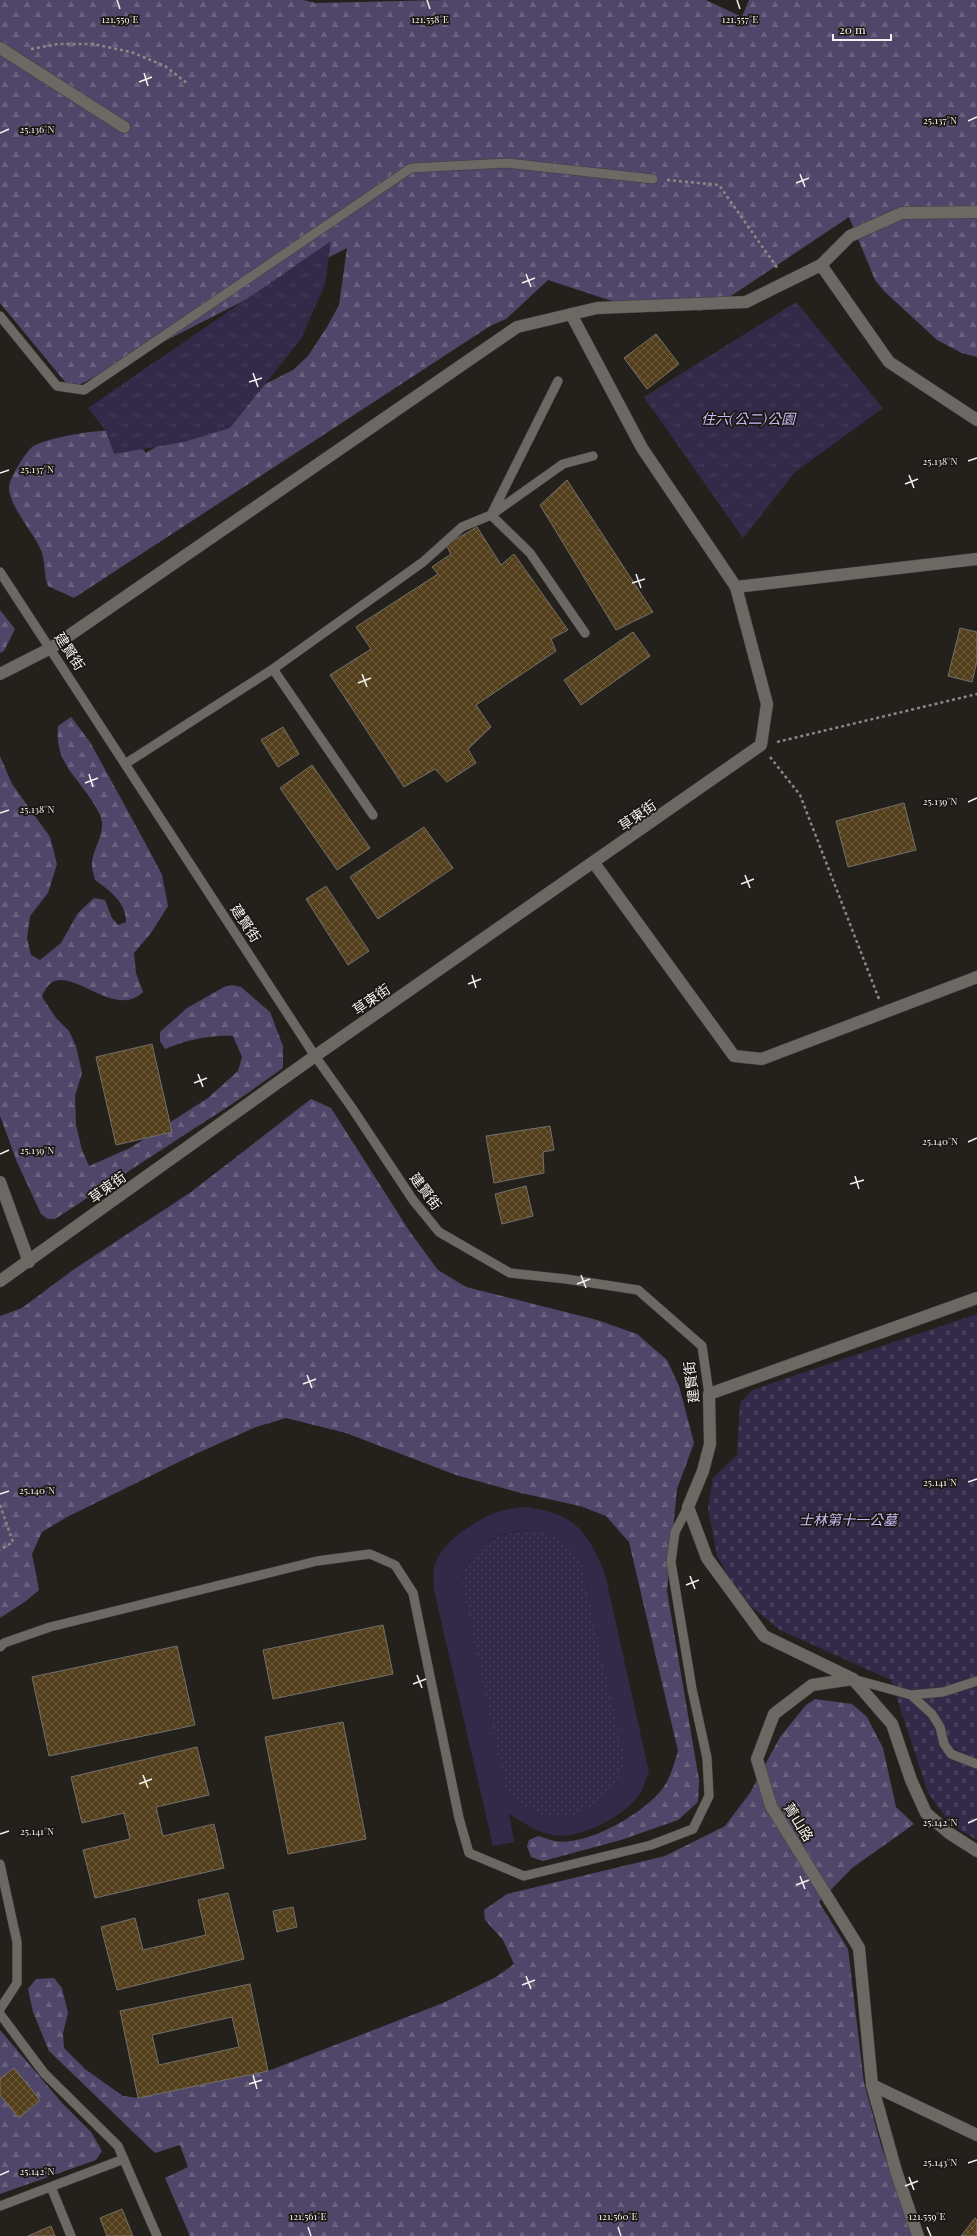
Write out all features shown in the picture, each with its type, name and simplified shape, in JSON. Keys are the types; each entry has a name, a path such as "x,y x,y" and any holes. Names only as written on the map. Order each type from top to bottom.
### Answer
{"street":[{"path":"4,51 124,127"},
{"path":"0,674 50,648 517,327 597,308 746,302 821,265 850,236 902,213 977,212"},
{"path":"821,265 889,362 977,420"},
{"path":"571,314 642,448 736,587 767,704 761,745"},
{"path":"736,587 977,559"},
{"name":"草東街","path":"0,1281 29,1262 315,1056 594,863 761,745"},
{"path":"594,863 734,1056 762,1059 977,977"},
{"path":"0,1182 29,1262"},
{"path":"710,1394 977,1298"},
{"name":"建賢街","path":"688,1506 703,1471 710,1444 710,1394"},
{"path":"688,1506 707,1558 764,1636 852,1679 892,1724 911,1780 926,1813 949,1833 977,1851"},
{"name":"菁山路","path":"852,1679 812,1685 774,1714 757,1759 771,1806 859,1948 872,2085 896,2170 918,2236"},
{"path":"872,2085 977,2135"}],"lane":[{"path":"0,316 57,386 84,390 411,168 507,163 653,179"},
{"path":"491,515 558,380"},
{"path":"125,764 273,669 423,562 462,527 491,515 563,464 593,456"},
{"path":"491,515 530,553 585,633"},
{"name":"建賢街","path":"0,572 315,1056 352,1108 413,1200 439,1232 510,1273 566,1279 638,1290 702,1346 710,1394"},
{"path":"273,669 374,814"},
{"path":"0,1647 4,1643 50,1627 317,1561 370,1554 394,1565 413,1593 459,1818 469,1853 524,1876 650,1845 693,1829 709,1796 707,1758 692,1689 671,1562 675,1532 688,1506"},
{"path":"852,1679 911,1695 943,1692 977,1682"},
{"path":"911,1695 932,1714 940,1727 944,1744 951,1754 977,1764"},
{"path":"0,1864 17,1942 17,1984 0,2009"},
{"path":"0,2014 44,2073 118,2146 157,2236"},
{"path":"0,2206 124,2159"},
{"path":"51,2187 71,2236"}],"path":[{"path":"4,51 58,44 93,44 131,52 158,63 188,84"},
{"path":"653,179 719,185 787,282"},
{"path":"885,1013 800,795 761,745 977,694"},
{"path":"0,1505 13,1542 0,1550"}],"green space":[{"path":"0,0 303,0 316,3 444,0 706,0 742,17 749,0 977,0 977,357 962,353 937,340 885,292 875,280 849,217 713,308 700,311 654,303 612,301 548,280 506,319 490,326 74,598 48,586 45,576 42,552 18,512 11,496 9,485 11,479 25,455 32,447 48,440 76,434 114,430 121,431 131,437 146,453 212,411 293,370 308,356 339,305 347,248 71,389 0,303"},
{"path":"331,241 325,284 301,339 230,428 184,442 114,454 106,431 88,408"},
{"name":"住六(公二)公園","path":"796,302 883,408 795,472 743,538 644,397"},
{"path":"0,610 15,629 4,651 0,653"},
{"path":"71,717 90,742 162,875 168,906 151,933 134,953 136,973 143,992 130,999 116,999 101,995 73,982 60,980 50,984 42,997 56,1018 69,1031 76,1046 82,1073 75,1096 76,1125 82,1150 89,1166 130,1148 208,1098 238,1071 242,1057 233,1036 215,1036 198,1039 165,1049 160,1041 160,1032 187,1008 224,987 232,985 241,987 270,1012 283,1046 283,1068 235,1102 55,1219 48,1219 41,1214 17,1162 0,1116 0,756 12,784 50,837 57,864 48,893 30,916 27,938 31,955 40,960 61,943 78,913 94,898 105,900 112,918 118,925 126,922 120,903 111,893 95,880 92,862 101,833 102,821 86,792 65,763 58,740 58,726"},
{"path":"311,1099 331,1108 410,1232 438,1270 466,1287 597,1320 637,1334 667,1360 679,1386 694,1443 677,1489 667,1591 699,1780 698,1802 678,1820 621,1840 543,1861 531,1857 527,1846 529,1840 538,1836 555,1841 568,1841 582,1839 614,1826 643,1808 654,1798 666,1784 674,1766 678,1751 629,1542 606,1516 580,1506 521,1493 456,1475 346,1433 286,1418 256,1427 191,1456 67,1517 42,1532 32,1554 39,1590 26,1601 0,1618 0,1316 22,1308 73,1270 191,1192"},
{"name":"士林第十一公墓","path":"977,1314 977,1840 951,1824 928,1793 891,1680 780,1630 738,1596 717,1555 708,1508 713,1478 737,1455 740,1403 752,1390"},
{"path":"525,1507 556,1514 567,1519 577,1526 592,1546 605,1574 649,1772 641,1792 635,1801 602,1824 576,1834 564,1836 553,1835 547,1834 525,1824 509,1814 514,1842 493,1846 434,1590 434,1568 437,1559 443,1550 459,1534 469,1527 497,1512","holes":["536,1530 551,1533 561,1538 580,1557 625,1757 619,1780 602,1800 576,1815 557,1818 541,1815 529,1809 518,1801 504,1785 461,1581 472,1557 488,1541 498,1536 510,1533"]},
{"path":"536,1530 551,1533 561,1538 580,1557 625,1757 619,1780 602,1800 576,1815 557,1818 541,1815 529,1809 518,1801 504,1786 461,1581 472,1557 488,1542 510,1533"},
{"path":"815,1699 852,1704 867,1717 883,1748 896,1807 914,1824 852,1868 819,1902 848,1949 864,2083 881,2145 912,2236 190,2236 165,2178 188,2167 180,2145 155,2153 49,2051 33,2012 28,1989 36,1979 54,1978 62,1988 68,2013 63,2033 64,2048 85,2069 123,2096 138,2098 268,2071 443,2003 496,1977 514,1964 503,1940 485,1920 484,1910 507,1894 665,1856 725,1826 750,1793 780,1737 806,1705"},
{"path":"0,2030 63,2104 91,2132 102,2151 96,2160 0,2194"}],"building":[{"path":"656,334 679,364 647,389 624,358"},
{"path":"567,480 653,612 616,630 540,505"},
{"path":"477,527 501,565 514,554 568,630 551,639 556,651 476,705 491,727 468,749 476,763 447,782 435,769 404,787 330,675 371,649 356,627 438,574 432,567 451,554 446,545"},
{"path":"960,628 977,632 977,661 972,682 948,676"},
{"path":"633,632 650,656 581,705 564,680"},
{"path":"283,727 299,754 278,767 261,740"},
{"path":"312,765 370,848 337,870 280,788"},
{"path":"904,803 916,850 848,867 836,821"},
{"path":"424,827 453,868 378,919 350,877"},
{"path":"326,886 369,951 348,965 306,899"},
{"path":"152,1044 172,1132 116,1145 96,1057"},
{"path":"550,1126 554,1150 543,1152 544,1173 494,1183 486,1136"},
{"path":"526,1186 533,1216 502,1224 495,1194"},
{"path":"383,1625 393,1674 273,1699 263,1650"},
{"path":"177,1646 195,1725 49,1756 32,1677"},
{"path":"343,1722 366,1839 288,1854 265,1737"},
{"path":"197,1747 209,1795 156,1807 163,1836 214,1824 224,1868 95,1898 83,1850 130,1839 124,1813 82,1823 71,1777"},
{"path":"228,1893 244,1959 117,1990 101,1927 135,1918 143,1950 206,1935 198,1900"},
{"path":"293,1907 297,1927 277,1932 273,1911"},
{"path":"250,1984 268,2071 138,2098 120,2011","holes":["232,2017 239,2047 159,2065 152,2035"]},
{"path":"14,2068 40,2100 19,2118 0,2095 0,2079"},
{"path":"122,2209 133,2236 107,2236 100,2218"},
{"path":"975,2218 977,2220 977,2236 961,2236"},
{"path":"51,2226 55,2236 28,2236"}]}
